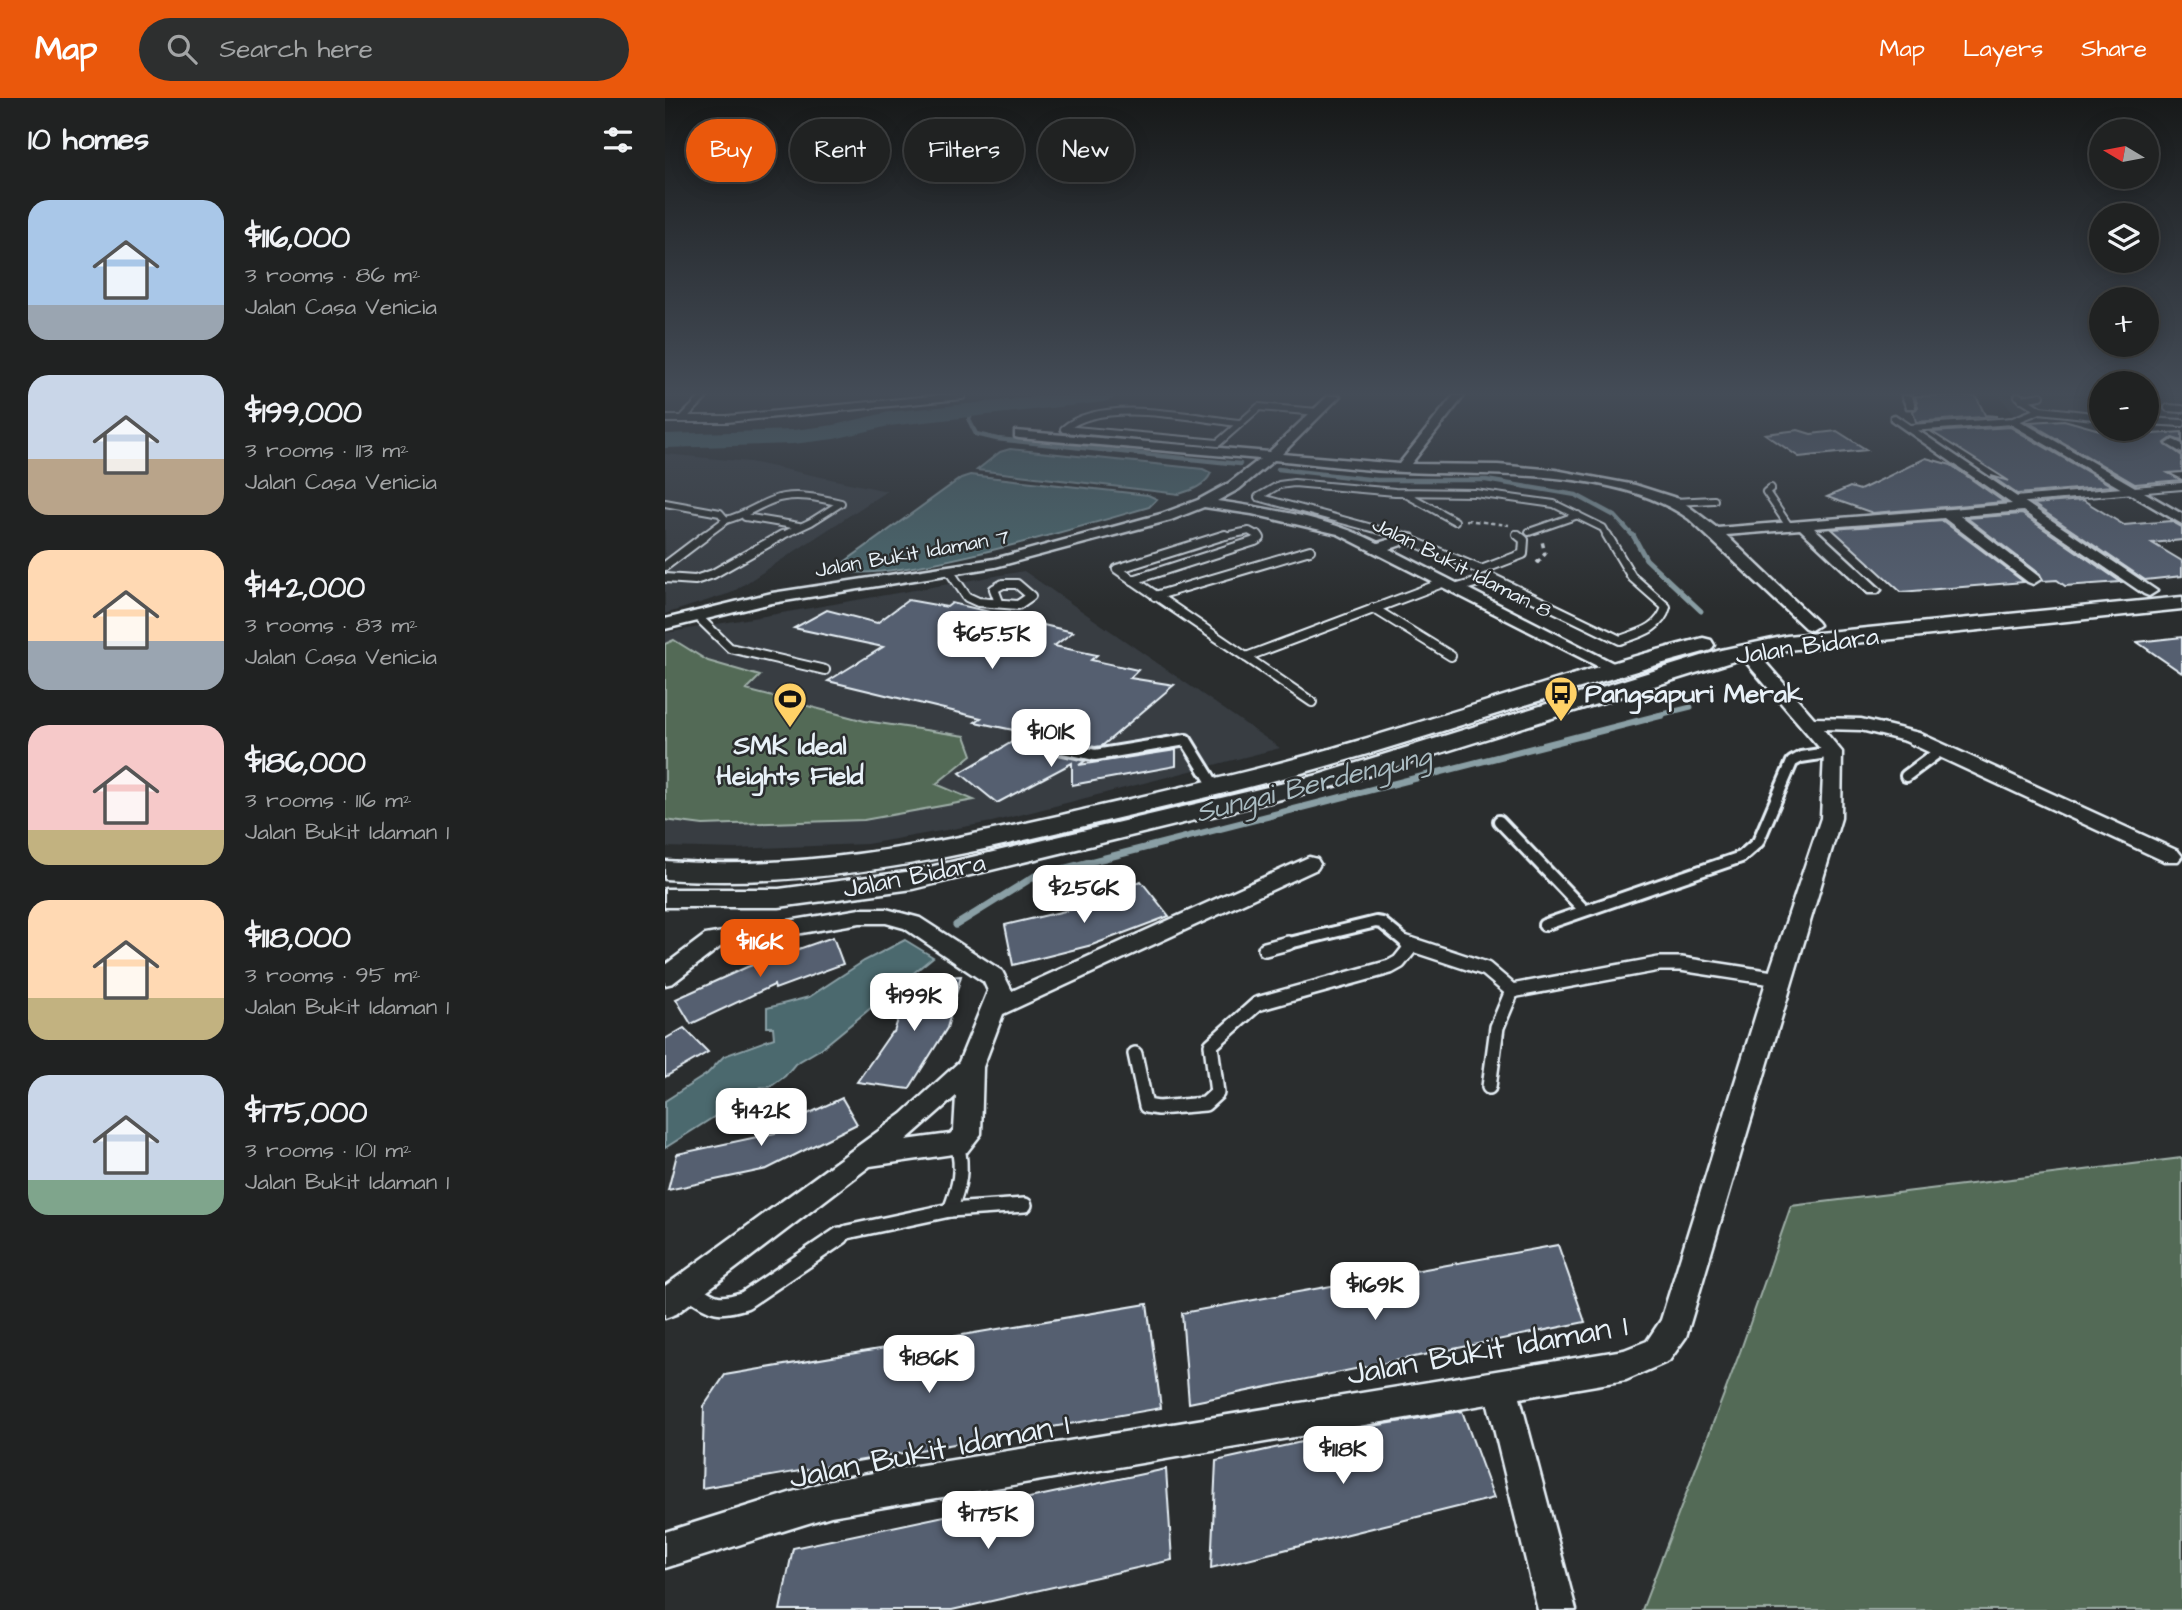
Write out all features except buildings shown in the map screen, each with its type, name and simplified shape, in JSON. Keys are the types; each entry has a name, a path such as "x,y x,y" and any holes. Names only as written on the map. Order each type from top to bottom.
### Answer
{"main road":[{"name":"Jalan Bidara","path":"665,870 731,874 786,873 881,862 1317,761 1615,668 1731,638 1811,625 2150,591 2179,602"},
{"name":"Jalan Bidara","path":"667,900 779,898 913,880 1325,781 1746,651 1824,638 2179,602"}],"street":[{"name":"Jalan Bukit Idaman 7","path":"665,624 795,594 950,572 1120,531 1203,503 1234,486 1259,467"},
{"path":"1385,467 1498,469 1555,474 1635,489 1674,502 1714,532 1811,625"},
{"path":"1967,467 2150,591"},
{"path":"2091,467 2182,520"},
{"name":"Jalan Bukit Idaman 8","path":"1203,503 1289,518 1343,531 1615,668"},
{"path":"1714,532 1947,513 2020,503"},
{"path":"1947,513 2033,579"},
{"path":"1796,525 1874,590"},
{"path":"1378,548 1408,538"},
{"path":"1746,651 1833,752"},
{"path":"1809,724 1850,721 1879,726 1941,750 2171,856"},
{"name":"Jalan Bukit Idaman 1","path":"665,1550 831,1498 1626,1365 1658,1351 1675,1327 1779,979 1831,818 1833,752"},
{"path":"994,1008 1087,968 1179,922 1309,864"},
{"path":"665,977 713,940 860,916 886,916 912,923 995,976 1000,991 970,1067 967,1134 957,1144 865,1156"},
{"path":"665,1304 911,1121 970,1067"},
{"path":"1500,1385 1557,1610"}],"lane":[{"path":"1246,657 1373,608 1451,585 1492,578 1620,640 1660,623 1664,617 1666,607 1632,577 1603,528 1554,504 1475,493 1285,483 1258,497 1408,538 1481,570 1523,554 1524,540 1516,534"},
{"path":"2020,503 2182,486"},
{"path":"1771,488 1766,492 1796,525"},
{"path":"1402,491 1455,521"},
{"path":"665,578 695,580 713,575 799,526 811,523 841,503 786,497 775,499 745,517"},
{"path":"1674,502 1714,500"},
{"path":"665,503 720,513 726,520"},
{"path":"1289,518 1305,509"},
{"path":"1529,532 1578,515"},
{"path":"665,566 726,520 745,517 799,526"},
{"path":"1133,580 1260,538 1249,531 1237,532 1117,568 1133,580 1155,596 1312,702"},
{"path":"1155,596 1310,550"},
{"path":"950,572 967,597 978,602 999,602"},
{"path":"1373,608 1451,656"},
{"path":"698,616 730,648 825,670"},
{"path":"1019,738 1095,755 1186,740 1215,786"},
{"path":"1906,776 1941,750"},
{"path":"1544,925 1741,857 1758,842 1792,762 1801,757 1833,752"},
{"path":"1499,821 1584,910"},
{"path":"1265,949 1376,922 1382,923 1411,947 1486,969 1512,990 1659,964 1681,964 1779,979"},
{"path":"1135,1054 1146,1106 1158,1108 1205,1104 1217,1093 1211,1045 1257,1004 1390,967 1399,962 1411,947"},
{"path":"1489,1087 1497,1027 1512,990"},
{"path":"950,1210 963,1175 963,1162 957,1144"},
{"path":"688,1288 712,1305 730,1304 755,1296 832,1238 847,1232 950,1210 1025,1205"}],"shaded area":[{"path":"665,467 772,467 887,491 731,593 665,614"},
{"path":"1024,571 1280,748 992,822 867,844 735,849 665,847 665,633"}],"green space":[{"name":"SMK Ideal Heights Field","path":"674,640 708,661 760,676 746,690 865,721 965,736 972,755 936,784 974,800 864,820 703,825 665,820 665,644"},
{"path":"2182,1158 2182,1610 1642,1610 1740,1352 1791,1206"}],"water":[{"path":"981,467 1179,467 1203,469 1211,473 1202,484 1179,494 977,470"},
{"path":"970,475 1148,495 1157,499 1149,507 1123,515 1037,539 937,562 857,573 836,568 961,478"},
{"path":"905,940 933,957 822,1048 795,1064 770,1087 761,1087 665,1148 665,1101 707,1074 724,1056 774,1038 773,1027 767,1027 767,1008 809,997 864,961"}],"waterway":[{"name":"Sungai Berdengung","path":"1278,469 1377,480 1486,480 1576,495 1615,516 1634,537"},
{"name":"Sungai Berdengung","path":"1633,535 1646,559 1701,611"},
{"name":"Sungai Berdengung","path":"1655,716 1691,707"},
{"name":"Sungai Berdengung","path":"956,925 1035,876 1662,715"}],"place":[{"name":"Pangsapuri Merak","path":"1561,723"},
{"name":"SMK Ideal Heights Field","path":"790,729"}]}
